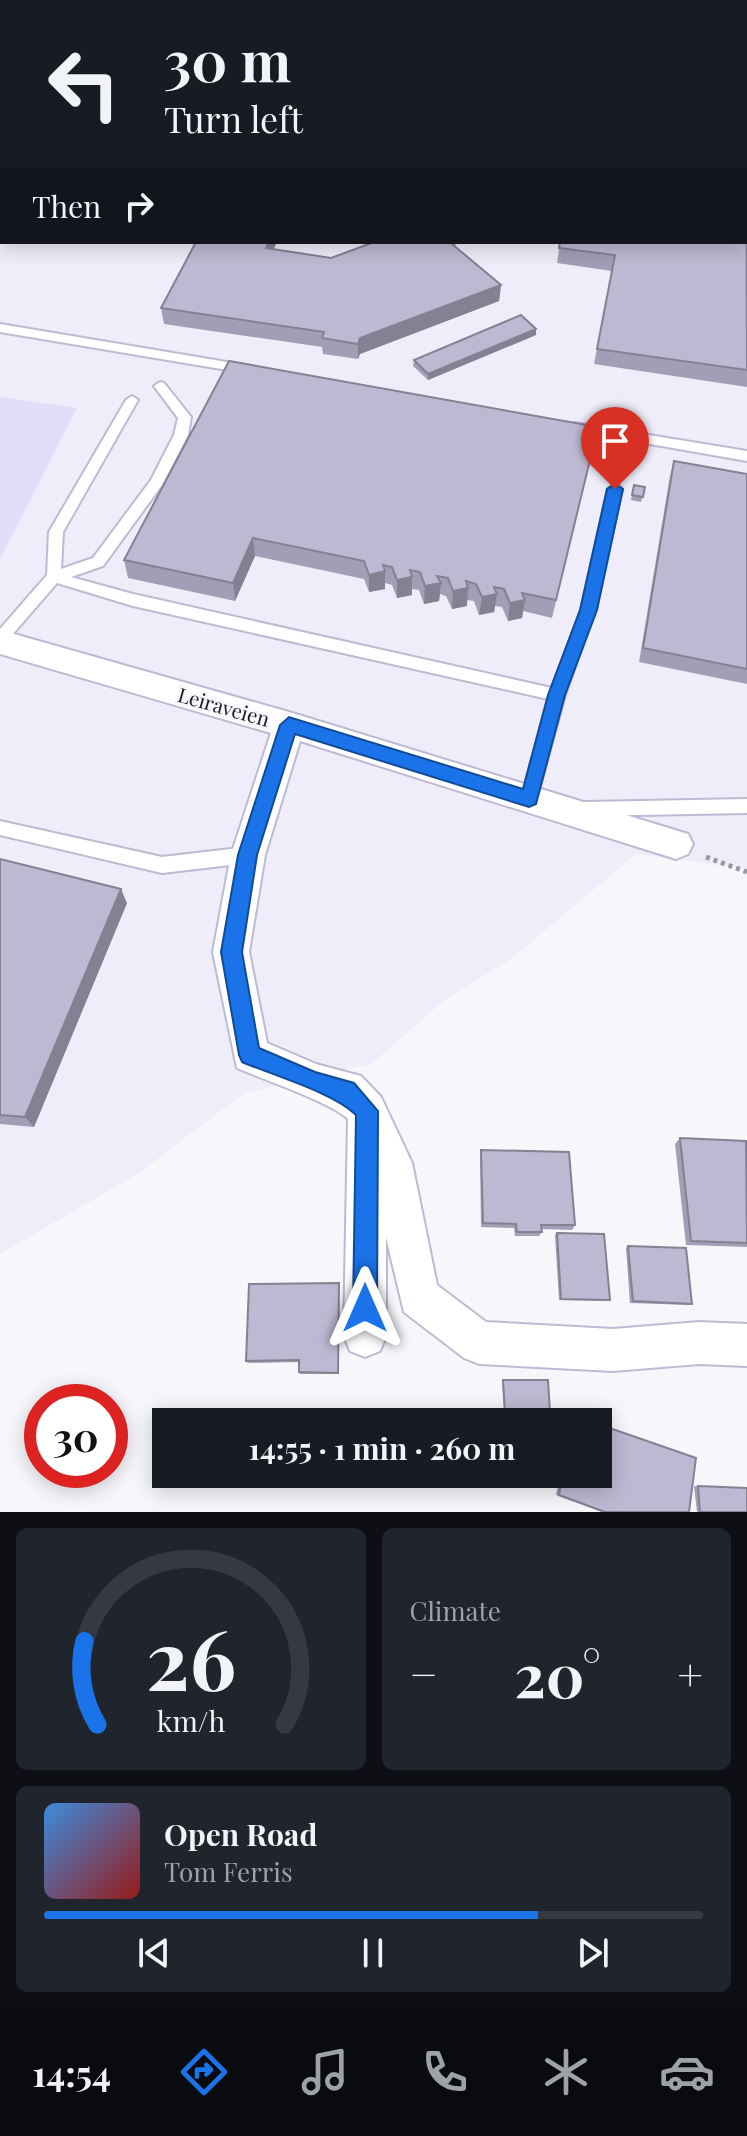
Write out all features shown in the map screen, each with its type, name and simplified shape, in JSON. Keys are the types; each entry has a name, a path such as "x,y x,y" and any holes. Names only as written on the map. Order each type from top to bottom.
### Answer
{"street":[{"name":"Leiraveien","path":"0,640 676,844"},
{"path":"289,725 248,855 231,952 250,1055 315,1083 347,1090 367,1111 392,1163 419,1297 479,1343 613,1350 699,1343 747,1345"},
{"path":"365,1336 367,1111"}],"lane":[{"path":"0,328 267,373"},
{"path":"0,640 54,577 98,562 157,482 181,435 185,417 160,386"},
{"path":"54,577 56,532 132,400"},
{"path":"564,425 747,456"},
{"path":"529,799 557,695 588,610 615,489"},
{"path":"54,577 133,600 557,695"},
{"path":"563,809 747,806"},
{"path":"0,828 162,865 248,855"}],"path":[{"path":"676,844 747,872"}],"shaded area":[{"path":"0,244 747,244 747,869 636,854 511,959 446,999 371,1064 244,1093 139,1173 0,1254"},
{"path":"0,397 77,408 0,559"}],"building":[{"path":"195,244 268,244 266,248 331,258 369,244 452,244 501,285 360,338 358,344 322,338 324,332 161,308"},
{"path":"560,244 747,244 747,370 597,349 615,255 559,248"},
{"path":"521,315 536,329 428,374 414,360"},
{"path":"229,361 598,427 556,600 522,593 525,600 510,603 504,589 494,587 497,594 482,597 476,584 466,581 468,588 453,591 448,578 437,576 441,583 425,586 420,572 410,570 412,577 397,580 392,567 383,565 385,571 369,575 364,561 253,538 233,583 124,560"},
{"path":"674,461 747,474 747,669 643,648"},
{"path":"634,485 645,487 643,497 632,495"},
{"path":"0,859 121,889 25,1117 0,1115"},
{"path":"680,1138 746,1141 747,1243 691,1241"},
{"path":"481,1150 569,1152 575,1225 541,1225 542,1232 517,1232 516,1224 483,1223"},
{"path":"557,1233 604,1234 610,1300 561,1299"},
{"path":"628,1246 686,1248 692,1304 633,1301"},
{"path":"339,1283 338,1373 299,1372 299,1360 246,1361 249,1284"},
{"path":"503,1380 548,1380 550,1408 505,1408"},
{"path":"612,1429 696,1458 689,1512 605,1512 559,1495 560,1488 612,1488"},
{"path":"698,1486 747,1488 747,1512 700,1512"}],"route":[{"path":"365,1308 367,1111 347,1090 315,1083 250,1055 231,952 248,855 289,725 529,799 557,695 588,610 615,489"}]}
